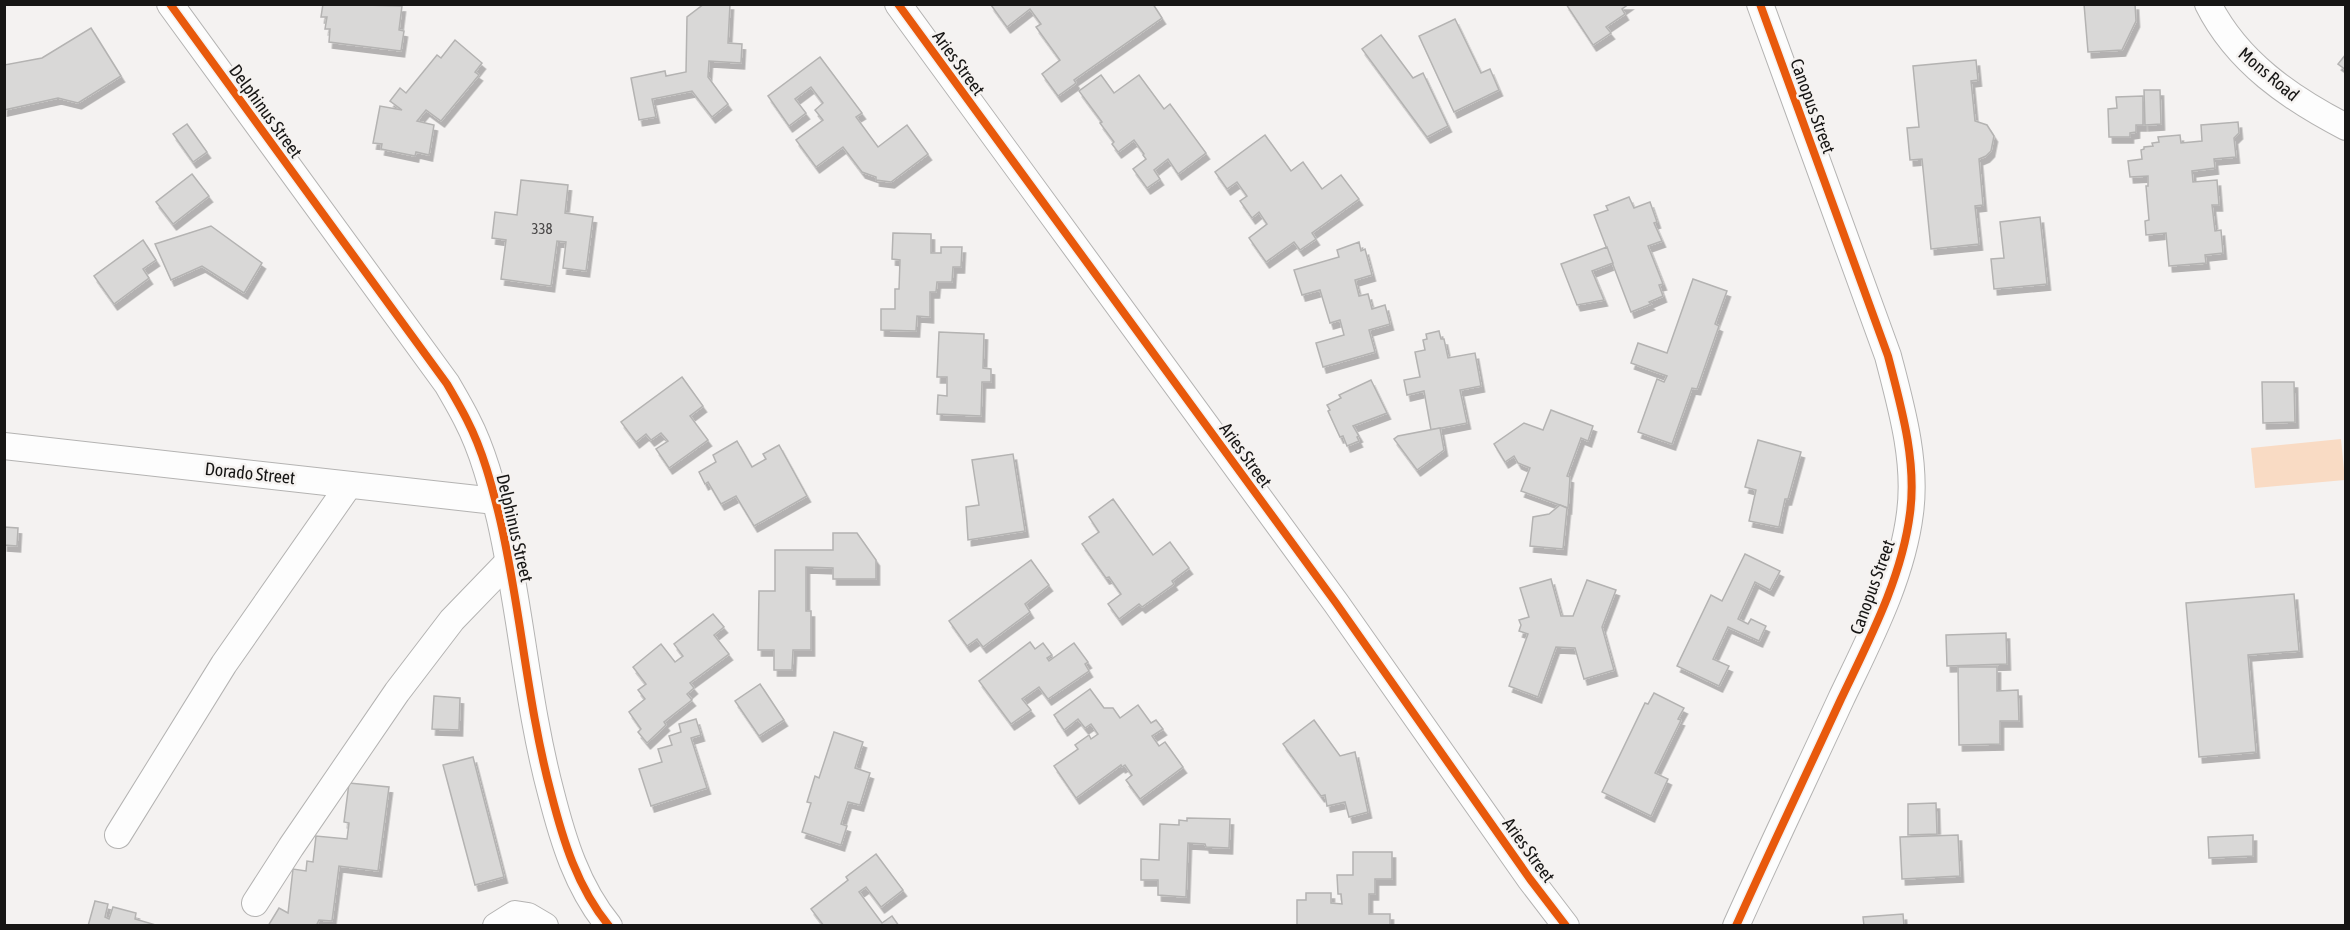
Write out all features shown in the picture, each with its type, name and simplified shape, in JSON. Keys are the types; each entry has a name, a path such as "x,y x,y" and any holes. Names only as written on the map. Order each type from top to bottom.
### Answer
{"street":[{"name":"Delphinus Street","path":"170,4 447,384 468,421 485,463 509,561 538,742 562,835 573,865 605,924"},
{"name":"Aries Street","path":"898,4 1336,603 1530,879 1566,926"},
{"name":"Canopus Street","path":"1736,926 1869,640 1899,563 1911,512 1912,483 1904,417 1888,356 1760,4"},
{"name":"Mons Road","path":"2208,4 2230,41 2253,64 2280,88 2346,127"},
{"name":"Dorado Street","path":"4,446 495,501"},
{"path":"118,835 224,664 349,485"},
{"path":"255,903 397,692 452,620 509,561"},
{"path":"496,926 515,914 528,916 544,926"}],"shaded area":[{"path":"2341,439 2345,480 2255,488 2251,448"}],"building":[{"path":"323,4 402,6 399,30 404,31 401,51 329,42 330,29 325,29 327,17 321,17"},
{"path":"704,4 730,4 728,43 742,44 741,63 709,61 708,77 728,104 712,117 692,91 652,99 656,117 639,120 631,78 665,71 666,76 686,72 687,17"},
{"path":"1153,4 1162,18 1074,80 1076,83 1058,96 1042,74 1060,60 1036,27 1041,24 1030,9 1007,27 991,5"},
{"path":"1566,4 1629,4 1622,9 1625,14 1606,27 1611,33 1593,45"},
{"path":"2084,4 2135,4 2136,21 2122,50 2088,52"},
{"path":"1455,19 1481,73 1490,69 1499,90 1454,112 1419,36"},
{"path":"91,28 121,76 78,103 58,98 4,110 4,65 42,58"},
{"path":"1381,35 1413,78 1423,73 1448,126 1427,137 1362,49"},
{"path":"455,40 482,63 475,72 479,75 441,121 426,110 417,121 434,125 429,155 416,152 415,156 381,149 382,144 373,143 380,106 402,110 390,101 400,88 406,93 437,55 441,58"},
{"path":"2346,54 2346,70 2338,64"},
{"path":"820,57 862,113 856,117 878,147 907,125 928,154 891,182 876,180 876,177 862,172 843,147 816,167 796,140 823,120 815,110 823,103 811,87 795,99 806,113 789,126 768,96"},
{"path":"1976,60 1978,80 1971,81 1975,121 1987,125 1994,136 1991,151 1979,159 1983,205 1975,206 1979,244 1931,249 1922,159 1910,160 1907,128 1919,127 1913,66"},
{"path":"1101,75 1114,93 1139,75 1164,109 1170,104 1206,153 1178,174 1168,159 1154,170 1160,179 1147,188 1133,169 1146,159 1144,154 1134,140 1118,152 1112,144 1114,142 1100,123 1102,122 1079,91"},
{"path":"2144,90 2160,90 2161,124 2145,125"},
{"path":"2143,96 2143,125 2136,125 2136,132 2130,133 2130,137 2109,137 2108,109 2117,108 2116,97"},
{"path":"2238,122 2239,133 2234,138 2236,157 2214,159 2215,168 2192,171 2193,182 2217,180 2219,205 2212,205 2215,231 2221,230 2223,253 2205,255 2206,263 2169,266 2166,233 2146,235 2145,221 2149,220 2146,186 2148,186 2148,176 2130,177 2128,161 2142,159 2141,150 2144,147 2153,146 2152,143 2159,142 2158,137 2180,135 2181,143 2202,141 2201,125"},
{"path":"187,124 207,152 193,162 173,134"},
{"path":"1265,135 1291,171 1303,162 1322,189 1341,175 1359,199 1312,233 1316,239 1300,250 1294,242 1266,262 1249,238 1267,224 1259,212 1252,218 1240,201 1247,196 1237,182 1227,189 1215,172"},
{"path":"192,174 209,196 173,224 156,202"},
{"path":"521,180 568,185 565,213 593,217 586,271 563,268 566,242 557,241 551,286 501,279 506,240 492,238 495,212 517,215"},
{"path":"1629,197 1634,208 1650,202 1657,222 1654,223 1662,241 1648,246 1663,284 1659,285 1663,296 1631,312 1594,215 1608,210 1606,206"},
{"path":"2040,217 2047,284 1994,289 1991,259 2004,258 2000,222"},
{"path":"211,226 262,263 244,293 202,266 171,280 155,244"},
{"path":"893,233 931,234 931,253 941,253 941,247 962,247 961,267 953,267 952,282 937,282 936,292 930,292 930,317 917,316 916,331 881,330 881,309 895,309 895,289 899,289 900,260 892,259"},
{"path":"143,240 156,260 143,269 149,278 114,304 94,276"},
{"path":"1359,242 1361,251 1365,249 1372,275 1355,280 1359,296 1368,294 1372,309 1385,305 1390,324 1369,330 1375,352 1323,367 1316,343 1344,335 1340,320 1330,323 1320,290 1302,295 1294,270 1339,257 1337,250"},
{"path":"1607,247 1613,263 1592,271 1604,300 1577,305 1561,264"},
{"path":"1693,279 1727,291 1715,324 1719,326 1697,389 1692,388 1672,444 1638,432 1657,379 1664,382 1667,376 1631,363 1638,343 1667,353"},
{"path":"1439,331 1441,339 1444,339 1448,358 1475,353 1481,386 1460,390 1467,423 1431,430 1424,391 1407,395 1404,380 1420,377 1415,352 1425,350 1423,340 1427,339 1426,334"},
{"path":"939,332 984,334 983,368 991,369 991,382 982,382 981,416 937,414 938,395 947,396 947,377 937,377"},
{"path":"682,377 703,406 690,416 708,440 669,468 656,449 668,441 661,433 651,440 646,434 636,442 621,422"},
{"path":"1371,380 1387,413 1353,426 1359,436 1357,437 1359,441 1347,446 1343,436 1340,437 1327,405 1341,398 1339,395"},
{"path":"2262,382 2294,382 2295,422 2263,423"},
{"path":"1551,410 1593,426 1588,441 1581,438 1567,476 1570,477 1568,508 1521,491 1530,468 1518,463 1514,456 1505,462 1494,444 1524,423 1543,430"},
{"path":"1440,428 1444,450 1417,470 1394,439 1398,436"},
{"path":"1758,440 1801,452 1788,499 1785,499 1779,527 1749,521 1756,490 1745,487"},
{"path":"737,441 752,467 766,459 763,454 779,445 807,496 754,526 736,496 721,504 708,482 705,484 699,472 716,462 713,455"},
{"path":"1013,454 1025,531 968,540 966,507 979,505 972,460"},
{"path":"1113,499 1153,555 1170,542 1189,568 1172,581 1174,584 1142,607 1139,604 1119,619 1108,604 1121,594 1109,577 1106,578 1082,544 1099,532 1089,517"},
{"path":"1560,505 1567,508 1563,549 1530,546 1533,517 1549,514"},
{"path":"4,527 18,528 17,546 4,545"},
{"path":"833,533 857,533 876,560 876,579 833,579 833,568 806,567 806,611 811,611 811,650 793,650 792,670 774,670 774,650 758,650 759,591 775,591 775,550 833,550"},
{"path":"1745,554 1780,571 1770,590 1755,582 1738,619 1748,624 1751,619 1766,626 1759,641 1728,627 1713,659 1729,666 1719,686 1677,666 1711,595 1722,601"},
{"path":"1031,560 1049,585 1025,604 1030,612 983,647 977,639 967,646 949,621"},
{"path":"1551,579 1561,616 1573,616 1587,580 1616,590 1602,627 1614,670 1584,679 1575,648 1556,647 1538,697 1509,686 1528,634 1519,631 1521,625 1519,620 1529,617 1520,588"},
{"path":"2294,594 2299,651 2248,655 2256,752 2199,757 2186,603"},
{"path":"713,614 724,627 714,635 729,654 690,683 694,688 687,694 692,700 664,722 666,725 647,743 638,732 641,729 629,712 645,699 638,690 646,684 633,667 661,644 675,662 683,656 674,644"},
{"path":"2006,633 2007,664 1947,666 1946,635"},
{"path":"1030,642 1035,649 1043,643 1052,655 1047,658 1049,661 1074,643 1088,662 1085,664 1089,671 1048,699 1039,687 1022,699 1031,710 1011,724 979,681"},
{"path":"1958,667 1997,667 1997,691 2018,690 2019,721 2000,721 2000,744 1959,745"},
{"path":"760,684 784,720 759,736 735,701"},
{"path":"1090,689 1104,708 1113,708 1120,718 1138,705 1151,723 1156,720 1163,729 1152,736 1159,746 1165,742 1183,767 1140,799 1126,780 1132,775 1125,765 1122,767 1121,765 1076,798 1054,766 1078,749 1075,745 1089,735 1091,739 1098,734 1091,724 1085,728 1078,719 1064,730 1054,715"},
{"path":"1654,693 1684,708 1678,719 1681,720 1655,773 1668,779 1651,816 1602,792 1645,703 1648,704"},
{"path":"434,696 460,698 459,730 432,729"},
{"path":"696,719 701,735 691,738 707,788 651,806 639,769 662,762 658,749 672,745 669,736 681,732 679,724"},
{"path":"1314,720 1340,756 1355,752 1368,812 1349,817 1345,802 1327,806 1325,795 1321,796 1283,744"},
{"path":"834,732 863,742 855,768 870,773 860,805 848,802 841,824 847,826 841,845 802,832 811,803 807,802 815,776 819,778"},
{"path":"473,757 504,877 475,885 443,765"},
{"path":"349,783 389,787 378,871 339,866 332,921 319,920 316,926 268,926 279,908 288,913 293,869 306,871 307,861 313,862 316,836 347,839 349,823 344,822"},
{"path":"1936,803 1937,834 1908,835 1908,804"},
{"path":"1187,818 1230,819 1229,848 1188,843 1186,897 1158,895 1158,880 1141,880 1141,859 1159,860 1160,824 1179,825 1179,820 1187,821"},
{"path":"1958,835 1960,876 1902,879 1900,837"},
{"path":"2253,835 2253,856 2209,858 2208,837"},
{"path":"1353,852 1392,852 1392,879 1375,879 1375,894 1369,894 1369,914 1390,914 1390,926 1297,926 1297,900 1306,900 1306,893 1331,893 1331,903 1342,904 1341,894 1338,894 1337,875 1353,875"},
{"path":"876,854 903,890 881,907 866,887 859,892 882,923 892,916 899,926 824,926 811,909 848,880 846,877"},
{"path":"95,901 108,904 105,917 109,919 113,907 136,913 135,919 159,926 88,926"},
{"path":"1903,914 1904,926 1864,926 1863,917"}],"cycle path":[{"path":"170,4 447,384 473,432 500,519 536,725 556,811 572,862 588,895 609,926"},
{"path":"898,4 1336,603 1530,879 1566,926"},
{"path":"1736,926 1883,608 1900,561 1912,493 1910,454 1888,356 1760,4"}]}
